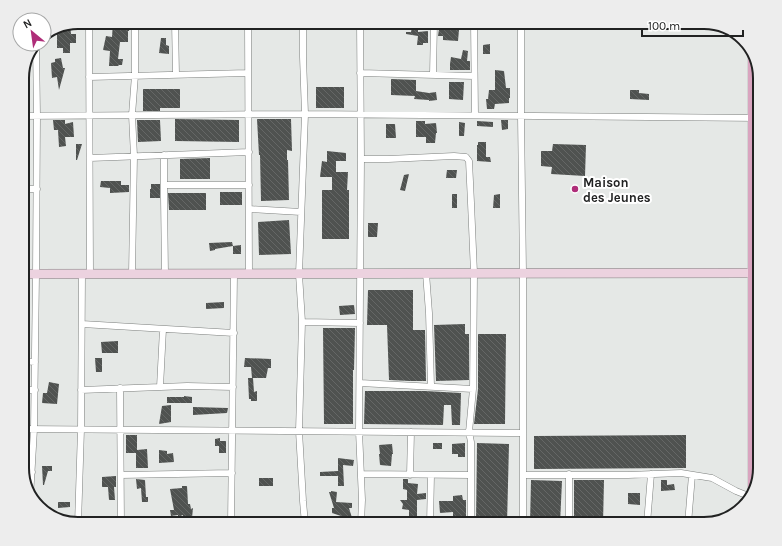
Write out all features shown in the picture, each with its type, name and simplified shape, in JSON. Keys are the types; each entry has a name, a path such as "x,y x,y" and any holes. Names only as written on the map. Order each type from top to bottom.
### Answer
{"street":[{"path":"78,517 82,324 86,274 90,158 89,29"},
{"path":"132,274 134,156 132,115 135,75 135,29"},
{"path":"175,29 176,74"},
{"path":"248,29 249,274"},
{"path":"303,29 305,114 299,274 302,322 299,431 304,517"},
{"path":"360,29 361,159 359,431 361,517"},
{"path":"433,75 434,29"},
{"path":"474,29 475,115"},
{"path":"521,29 523,517"},
{"path":"31,482 35,390 37,189 36,53"},
{"path":"89,77 248,73"},
{"path":"360,73 474,76"},
{"path":"29,116 361,114 753,118"},
{"path":"90,158 249,152"},
{"path":"164,155 165,274"},
{"path":"361,159 454,156 466,158 469,161 474,273 473,389 469,432 471,517"},
{"path":"164,185 249,185"},
{"path":"29,189 37,189"},
{"path":"249,209 301,212"},
{"path":"29,274 753,273"},
{"path":"231,517 234,274"},
{"path":"426,274 429,313 430,386"},
{"path":"302,322 360,323"},
{"path":"82,324 234,333"},
{"path":"160,387 163,329"},
{"path":"29,362 35,362"},
{"path":"360,383 473,389"},
{"path":"81,390 187,386 233,386"},
{"path":"120,388 121,517"},
{"path":"29,390 35,390"},
{"path":"29,429 523,433"},
{"path":"410,475 411,432"},
{"path":"121,475 232,473"},
{"path":"523,475 681,473 712,478 745,495"},
{"path":"361,474 471,475"},
{"path":"569,474 569,517"},
{"path":"648,517 651,474"},
{"path":"430,517 431,475"},
{"path":"689,517 692,475"}],"building":[{"path":"113,29 129,29 128,42 120,42 118,59 123,59 122,65 109,66 110,51 103,50 106,36 112,37"},
{"path":"412,29 418,29 418,32 428,31 428,43 417,45 418,36 406,34 406,32 411,32"},
{"path":"439,29 464,29 459,30 458,41 443,40 443,36 438,36"},
{"path":"71,30 71,34 76,34 76,43 70,43 70,53 63,53 63,48 57,48 57,34"},
{"path":"161,38 166,38 166,45 169,46 169,54 159,53"},
{"path":"490,44 490,54 483,54 483,45"},
{"path":"463,50 468,51 467,61 470,61 470,70 450,70 451,57 461,59"},
{"path":"61,58 63,68 65,68 59,90 57,77 52,78 51,63 55,62 55,59"},
{"path":"495,70 504,71 506,88 510,88 509,103 495,104 494,109 487,109 486,99 488,99 489,90 495,90"},
{"path":"391,79 416,80 416,91 429,93 436,92 437,100 429,101 414,99 415,96 391,95"},
{"path":"449,82 464,82 463,100 449,99"},
{"path":"316,87 344,87 344,108 316,108"},
{"path":"143,89 180,89 180,108 160,108 160,111 143,111"},
{"path":"630,90 639,90 639,93 649,94 649,100 630,99"},
{"path":"175,119 239,120 239,142 175,141"},
{"path":"257,119 291,119 292,151 287,150 289,200 261,201 260,155"},
{"path":"53,120 65,120 65,124 73,122 74,137 65,137 66,146 59,147 58,130 54,130"},
{"path":"137,120 160,120 161,141 138,142"},
{"path":"501,120 508,120 508,129 502,130"},
{"path":"416,121 425,121 425,124 436,123 437,133 435,143 426,143 426,137 416,137"},
{"path":"477,121 493,122 493,127 477,126"},
{"path":"459,122 465,123 464,136 459,136"},
{"path":"386,124 395,124 396,138 386,138"},
{"path":"478,142 486,142 486,157 490,157 491,162 477,161"},
{"path":"76,144 82,144 77,160 76,160"},
{"path":"553,144 586,145 585,176 551,174 552,167 541,166 541,151 552,151"},
{"path":"327,151 346,153 346,161 336,161 336,172 348,172 347,190 349,190 349,239 322,239 322,190 332,190 332,177 320,177 322,161 327,162"},
{"path":"210,158 210,179 180,179 180,159"},
{"path":"447,170 457,170 456,178 446,178"},
{"path":"409,174 405,191 400,190 404,175"},
{"path":"101,181 121,181 121,185 129,185 129,192 110,193 110,188 100,187"},
{"path":"151,184 160,184 160,198 150,198"},
{"path":"220,192 242,192 242,205 220,205"},
{"path":"168,193 206,193 206,210 169,210"},
{"path":"452,194 457,194 457,208 452,208"},
{"path":"500,194 500,208 493,208 494,195"},
{"path":"289,220 291,254 259,255 258,222"},
{"path":"368,223 378,223 377,237 368,237"},
{"path":"232,242 233,246 210,251 209,243"},
{"path":"241,245 241,254 233,254 233,246"},
{"path":"368,290 413,290 413,330 425,330 426,381 389,380 387,325 367,325"},
{"path":"224,302 224,308 206,309 206,303"},
{"path":"354,305 355,314 340,315 339,306"},
{"path":"465,324 465,334 469,334 469,380 436,381 434,325"},
{"path":"323,328 355,328 353,424 324,424"},
{"path":"478,334 506,334 505,424 474,424 478,389"},
{"path":"118,341 118,353 102,353 101,342"},
{"path":"95,358 102,358 102,372 96,372"},
{"path":"245,358 271,359 271,368 268,368 266,378 253,378 254,392 257,391 257,401 251,401 251,399 249,399 248,378 252,378 251,367 244,367"},
{"path":"49,382 59,384 57,404 42,403 43,393 47,393"},
{"path":"365,391 425,391 461,393 460,425 452,425 451,405 444,405 443,425 364,424"},
{"path":"167,397 192,397 192,403 167,403"},
{"path":"171,405 171,422 159,424 162,406"},
{"path":"193,407 228,408 227,413 193,415"},
{"path":"126,435 137,435 137,450 147,449 148,468 136,468 136,453 126,453"},
{"path":"686,435 686,468 534,469 534,436"},
{"path":"220,438 220,441 226,441 226,453 219,453 219,446 215,446 215,439"},
{"path":"433,443 442,443 442,449 433,449"},
{"path":"465,443 465,457 458,457 458,454 452,454 452,444"},
{"path":"477,443 509,444 507,517 476,517"},
{"path":"392,444 393,454 391,466 380,465 379,445"},
{"path":"159,450 167,451 167,454 173,453 174,462 159,463"},
{"path":"338,458 354,460 353,466 343,465 344,486 338,486 338,476 320,476 320,472 338,471"},
{"path":"42,466 52,466 52,471 48,471 44,485 43,485"},
{"path":"116,476 116,487 114,487 115,500 109,500 108,487 102,487 102,477"},
{"path":"259,478 273,478 273,486 259,486"},
{"path":"136,479 145,480 146,497 148,497 148,502 142,502 141,488 137,489"},
{"path":"403,479 408,479 408,483 418,484 417,494 426,493 426,499 417,500 417,517 409,517 409,510 402,509 403,504 400,500 407,500 407,490 403,489"},
{"path":"531,480 562,481 560,517 530,517"},
{"path":"574,480 604,480 603,517 574,517"},
{"path":"661,480 667,480 667,485 674,484 675,490 661,491"},
{"path":"182,486 187,486 188,504 190,504 191,509 193,508 192,517 183,517 183,515 178,517 178,515 171,516 170,510 174,510 170,489 182,488"},
{"path":"329,492 337,492 336,502 352,503 352,508 349,508 352,517 344,517 332,513 332,508 334,508"},
{"path":"628,493 640,493 640,505 628,504"},
{"path":"462,495 463,500 466,500 466,517 453,517 453,512 440,513 439,501 453,501 453,496"},
{"path":"58,502 70,502 70,507 58,508"}],"place":[{"name":"Maison des Jeunes","path":"575,189"}]}
